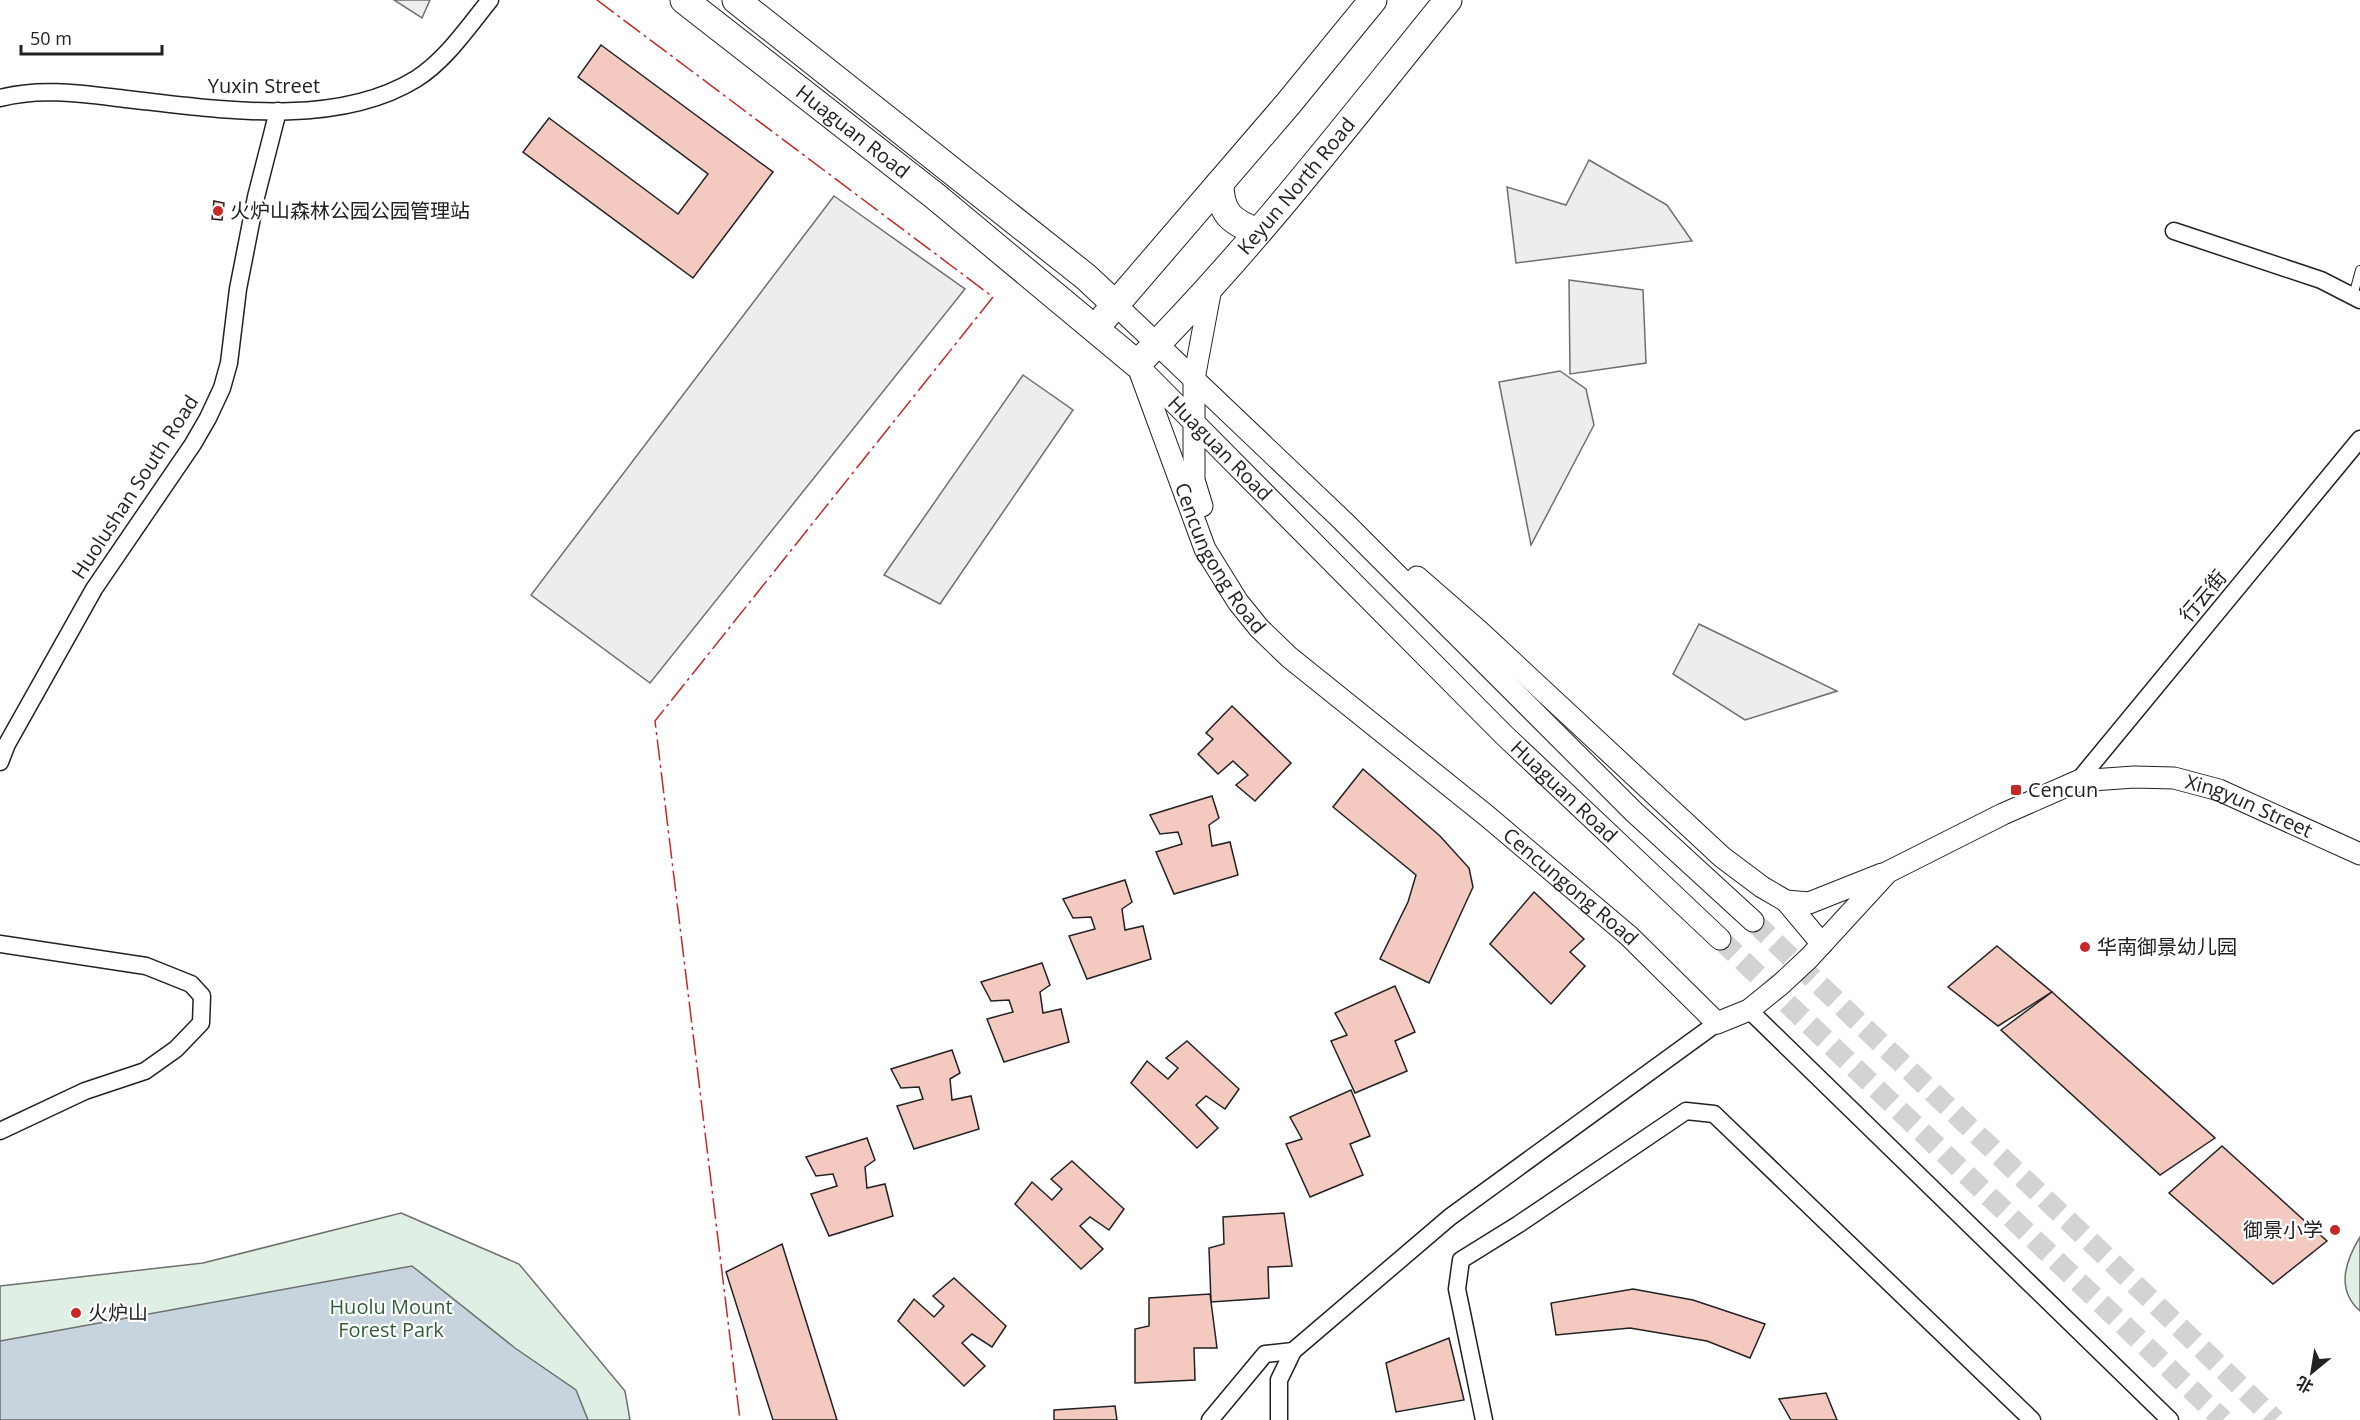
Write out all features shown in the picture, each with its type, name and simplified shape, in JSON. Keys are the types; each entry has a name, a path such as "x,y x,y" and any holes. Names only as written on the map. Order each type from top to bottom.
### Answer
{"main road":[{"name":"Huaguan Road","path":"684,0 935,196 1137,364"},
{"name":"Huaguan Road","path":"736,0 1086,277 1116,305"},
{"path":"1095,328 1373,0"},
{"name":"Keyun North Road","path":"1137,364 1210,288 1258,232 1448,0"},
{"path":"1220,183 1220,197 1227,213 1241,226 1258,232"}],"street":[{"name":"Yuxin Street","path":"0,98 18,93 60,92 218,109 278,111 326,108 364,101 387,94 417,79 440,61 490,0"},
{"name":"Huolushan South Road","path":"0,762 7,744 94,589 193,444 222,388 229,363 238,289 256,197 278,111"},
{"path":"2174,231 2321,280 2356,298"},
{"path":"1210,288 1194,379 1194,480 1217,554 1259,628"},
{"name":"Huaguan Road","path":"1116,305 1325,504 1634,812 1753,921"},
{"name":"Huaguan Road","path":"1137,364 1504,735 1720,939"},
{"name":"Cencungong Road","path":"1137,364 1205,549 1238,602 1259,628 1289,657 1487,816 1620,928 1717,1023"},
{"name":"行云街","path":"2078,781 2360,439"},
{"path":"1325,504 1378,543 1479,631 1722,857 1762,887 1786,901 1822,944"},
{"name":"Xingyun Street","path":"2078,781 2174,777 2219,790 2360,854"},
{"path":"1786,901 1809,903 1888,872 2003,814 2078,781"},
{"path":"1279,1420 1279,1380 1293,1351 1450,1217 1717,1023 1749,1010 1822,944 1888,872"},
{"path":"0,944 146,966 191,984 202,996 201,1023 176,1049 144,1071 85,1091 0,1131"},
{"path":"1749,1010 2170,1420"},
{"path":"1484,1420 1457,1289 1461,1260 1519,1224 1686,1111 1714,1114 2032,1420"},
{"path":"1210,1420 1265,1354 1293,1351"}],"lane":[{"path":"2356,298 2360,270"}],"green space":[{"name":"Huolu Mount Forest Park","path":"401,1213 519,1264 625,1391 630,1420 0,1420 0,1286 203,1263"},
{"path":"2360,1237 2360,1311 2347,1293 2345,1274"}],"shaded area":[{"path":"394,0 430,0 422,18"},
{"path":"1589,160 1667,205 1692,241 1516,263 1507,187 1566,205"},
{"path":"834,196 965,289 650,683 531,595"},
{"path":"1569,280 1643,290 1646,363 1570,374"},
{"path":"1560,371 1586,389 1594,425 1531,545 1499,382"},
{"path":"1023,375 1073,410 940,604 884,575"},
{"path":"1699,624 1837,691 1745,720 1673,674"},
{"name":"Huolu Mount Forest Park","path":"412,1266 515,1348 576,1390 588,1420 0,1420 0,1341"}],"building":[{"path":"601,45 773,172 693,278 523,152 549,118 678,214 708,174 578,77"},
{"name":"火炉山森林公园公园管理站","path":"214,201 224,203 222,220 212,219"},
{"path":"1232,706 1291,763 1255,801 1236,785 1248,775 1233,761 1218,774 1198,754 1213,739 1206,733"},
{"path":"1363,769 1440,836 1469,868 1473,887 1429,983 1380,959 1408,902 1416,875 1333,807"},
{"path":"1212,796 1219,818 1209,825 1212,846 1230,842 1238,875 1174,894 1156,852 1182,844 1178,832 1160,834 1150,815"},
{"path":"1125,880 1132,902 1122,909 1125,930 1143,926 1151,959 1087,979 1069,936 1095,929 1091,917 1073,918 1063,899"},
{"path":"1534,892 1584,939 1570,952 1585,966 1551,1004 1490,944"},
{"path":"1997,946 2052,992 1998,1026 1948,987"},
{"path":"1042,963 1050,985 1040,992 1043,1013 1061,1009 1069,1042 1004,1062 987,1019 1013,1012 1009,1000 991,1001 981,982"},
{"path":"1395,986 1415,1032 1395,1041 1407,1071 1355,1093 1331,1041 1347,1035 1335,1013"},
{"path":"2052,992 2215,1138 2160,1175 2001,1030"},
{"path":"1187,1041 1239,1089 1225,1109 1206,1096 1196,1105 1218,1128 1197,1148 1131,1083 1147,1061 1168,1079 1178,1068 1166,1058"},
{"path":"952,1050 960,1073 950,1079 952,1100 971,1096 979,1129 914,1149 897,1106 923,1099 919,1087 901,1088 891,1069"},
{"path":"1351,1090 1370,1136 1350,1144 1363,1175 1310,1197 1286,1144 1302,1139 1290,1117"},
{"path":"867,1138 875,1160 865,1167 867,1188 885,1184 893,1216 829,1236 811,1194 837,1186 833,1174 816,1176 806,1157"},
{"path":"2222,1146 2327,1241 2273,1284 2169,1193"},
{"path":"1072,1161 1124,1209 1109,1230 1090,1217 1080,1226 1103,1249 1081,1269 1015,1204 1032,1182 1052,1200 1062,1189 1051,1179"},
{"path":"1284,1213 1292,1266 1268,1267 1269,1298 1211,1302 1209,1248 1224,1244 1223,1217"},
{"path":"782,1244 837,1420 773,1420 726,1272"},
{"path":"954,1278 1006,1326 992,1347 972,1334 962,1343 985,1366 964,1386 898,1321 914,1299 934,1317 944,1306 933,1296"},
{"path":"1633,1289 1693,1300 1765,1324 1750,1358 1707,1341 1630,1328 1556,1335 1551,1303"},
{"path":"1210,1294 1217,1348 1194,1348 1195,1380 1135,1383 1135,1329 1149,1326 1149,1298"},
{"path":"1449,1338 1464,1400 1396,1412 1386,1363"},
{"path":"1826,1393 1837,1420 1791,1420 1779,1399"},
{"path":"1115,1406 1117,1420 1054,1420 1054,1410"}],"tunnel":[{"path":"1753,921 2275,1420"},
{"path":"1720,939 2223,1420"}],"power":[{"path":"597,0 993,297 655,721 740,1420"}],"place":[{"name":"火炉山森林公园公园管理站","path":"218,211"},
{"name":"Cencun","path":"2016,790"},
{"name":"华南御景幼儿园","path":"2085,947"},
{"name":"御景小学","path":"2335,1230"},
{"name":"火炉山","path":"76,1313"}]}
